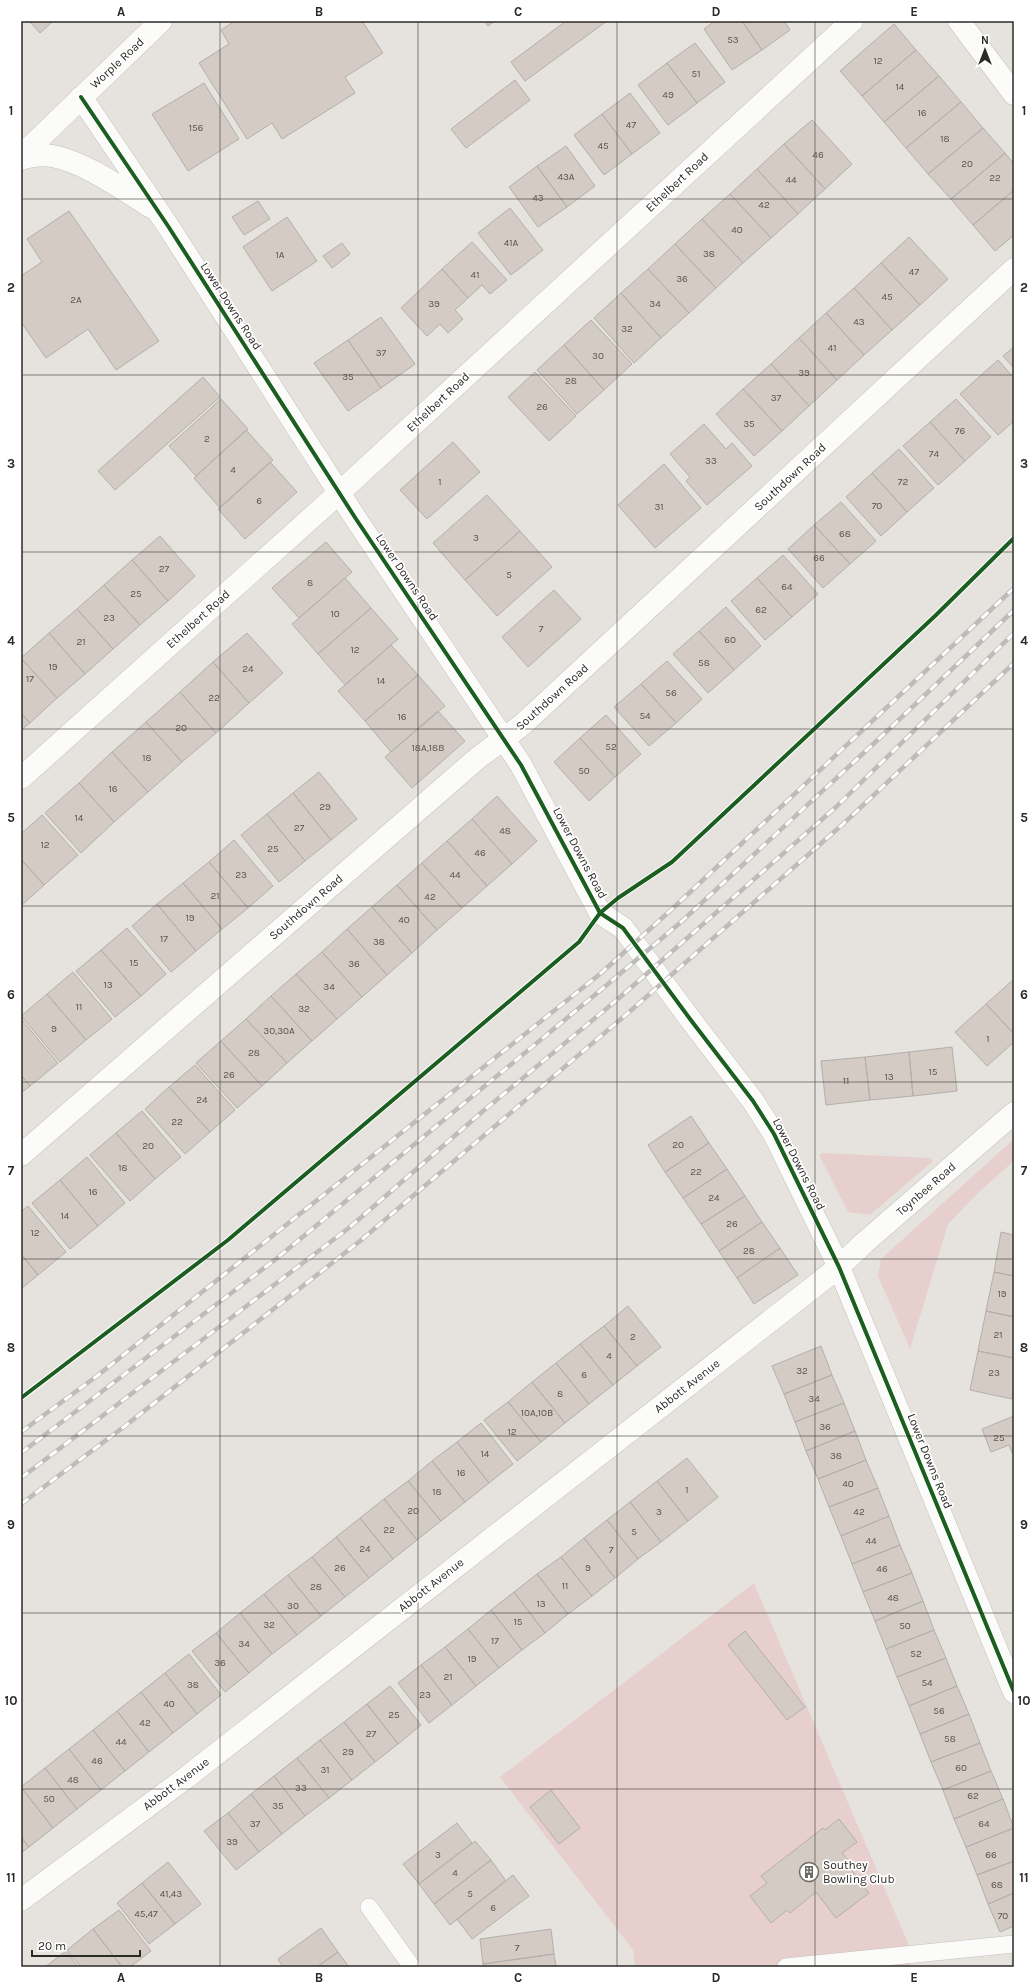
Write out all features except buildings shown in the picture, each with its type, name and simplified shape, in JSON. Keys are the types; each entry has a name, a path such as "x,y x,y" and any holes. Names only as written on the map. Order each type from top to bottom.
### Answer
{"street":[{"name":"Worple Road","path":"21,156 80,97 161,21"},
{"name":"Ethelbert Road","path":"21,778 339,493 852,21"},
{"path":"959,21 1014,94"},
{"name":"Lower Downs Road","path":"80,97 159,212 339,493 530,779 600,913 623,928 753,1100 774,1134 839,1267 1014,1692"},
{"name":"Lower Downs Road","path":"21,159 32,155 52,156 72,163 95,174 159,212"},
{"name":"Southdown Road","path":"21,1155 479,757 528,720 1014,269"},
{"name":"Toynbee Road","path":"839,1267 864,1243 1014,1113"},
{"name":"Abbott Avenue","path":"21,1900 187,1777 839,1267"}],"lane":[{"path":"369,1907 405,1964"},
{"path":"786,1967 1014,1944"}],"shaded area":[{"path":"1014,1139 1014,1161 980,1191 948,1224 910,1349 878,1276 881,1259"},
{"path":"823,1153 930,1158 933,1161 870,1215 848,1212 819,1155"},
{"path":"754,1583 908,1943 911,1967 635,1967 633,1950 500,1777"}],"railway":[{"path":"21,1432 97,1376 600,974 671,910 1014,588"},
{"path":"21,1453 276,1259 608,984 681,922 883,735 1014,610"},
{"path":"21,1478 350,1227 482,1112 618,999 836,807 1014,633"},
{"path":"21,1504 125,1426 360,1241 628,1013 842,825 1014,663"}],"cycle path":[{"path":"81,97 168,226 356,519 521,765 600,913 623,928 753,1101 774,1134 839,1267 1014,1692"},
{"path":"21,1398 228,1240 579,942 600,913 618,898 672,862 935,616 1014,538"}],"place":[{"name":"Southey Bowling Club","path":"809,1872"}]}
